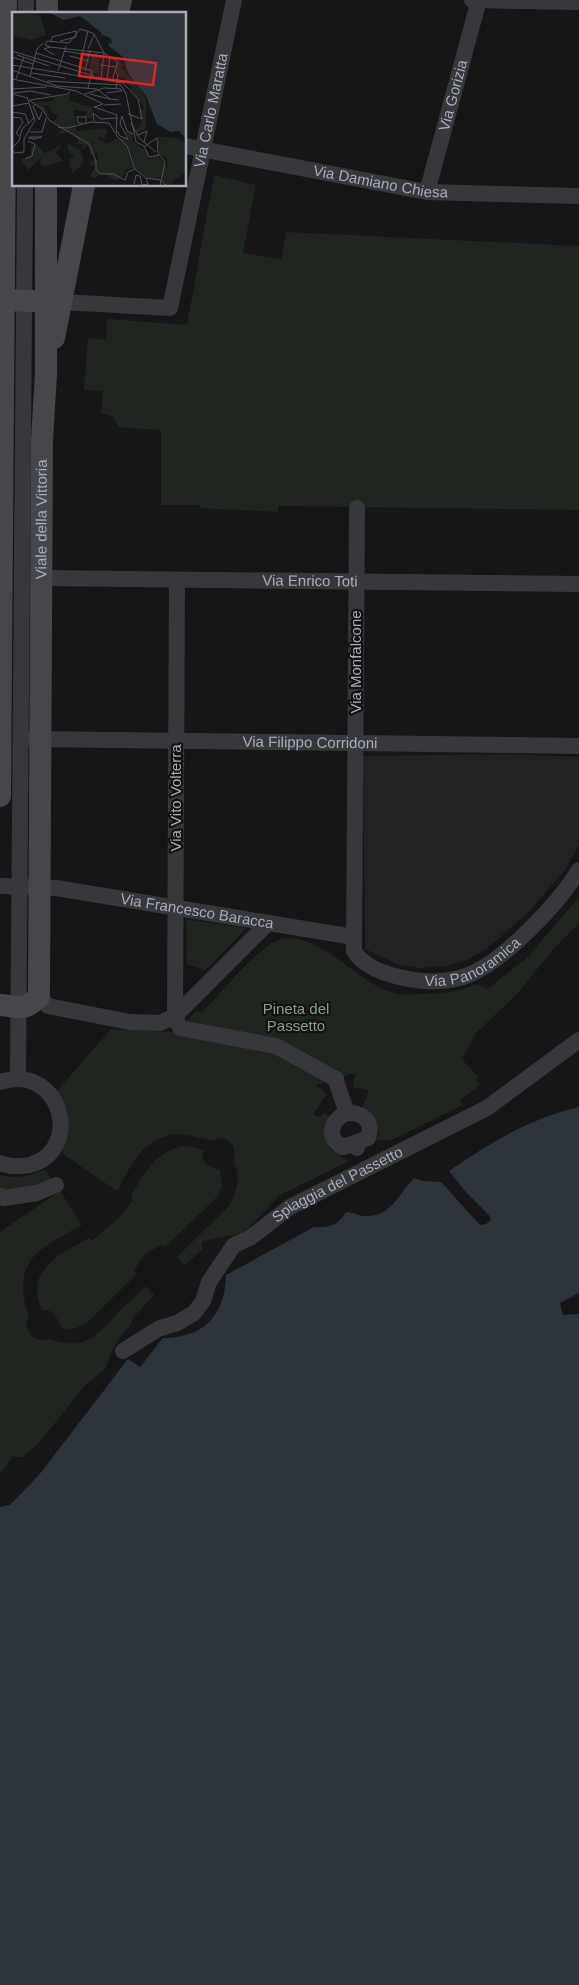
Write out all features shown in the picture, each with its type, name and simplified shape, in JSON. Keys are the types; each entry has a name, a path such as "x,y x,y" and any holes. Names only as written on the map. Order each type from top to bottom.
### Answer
{"street":[{"name":"Viale della Vittoria","path":"6,0 12,86"},
{"name":"Via Carlo Maratta","path":"27,301 170,308 234,0"},
{"path":"477,0 579,2"},
{"name":"Via Gorizia","path":"428,192 477,0"},
{"name":"Via Damiano Chiesa","path":"186,146 428,192 579,196"},
{"name":"Viale della Vittoria","path":"0,796 15,738 41,578 42,440 46,374 27,301 19,186"},
{"name":"Viale della Vittoria","path":"15,738 27,301 25,186"},
{"name":"Viale della Vittoria","path":"19,1000 30,886 1,577 27,301 46,186"},
{"path":"27,301 84,186"},
{"name":"Via Monfalcone","path":"354,937 357,508"},
{"name":"Via Enrico Toti","path":"41,578 579,584"},
{"name":"Via Vito Volterra","path":"175,1016 177,580"},
{"name":"Via Filippo Corridoni","path":"15,738 579,746"},
{"name":"Via Panoramica","path":"354,937 354,951 358,958 372,968 391,976 428,982 463,977 481,969 508,949 554,902 579,870"},
{"path":"0,886 30,886"},
{"name":"Via Francesco Baracca","path":"30,886 354,937"},
{"path":"18,1070 19,1000 130,1022 160,1023 175,1016 268,923"},
{"path":"175,1016 180,1028 276,1046 336,1080 347,1112"},
{"name":"Spiaggia del Passetto","path":"123,1350 158,1329 176,1324 194,1313 203,1301 209,1282 234,1245 250,1238 290,1207 486,1108 579,1040"},
{"path":"0,1082 18,1079 37,1084 53,1097 61,1119 58,1139 44,1158 26,1166 16,1167 0,1163"},
{"path":"347,1112 362,1115 366,1118 370,1128 368,1138 356,1145 343,1147 332,1136 333,1125 338,1118 347,1112"},
{"path":"1,1199 37,1193 56,1185"}],"shaded area":[{"path":"512,754 579,757 579,846 565,870 527,914 485,950 465,961 445,966 419,968 397,964 365,949 363,756"},
{"path":"579,1107 579,1985 0,1985 0,1507 10,1505 39,1475 128,1359 140,1367 163,1338 190,1334 210,1322 222,1302 226,1275 314,1227 324,1227 336,1223 346,1212 365,1216 374,1216 382,1213 394,1203 414,1178 424,1181 441,1182 480,1225 486,1224 491,1220 489,1215 465,1191 449,1171 479,1151 527,1125"}],"green space":[{"path":"214,175 256,185 243,253 281,259 286,232 579,246 579,510 278,506 278,512 200,508 200,505 161,505 161,430 118,427 114,417 101,413 103,391 84,390 88,338 106,340 107,319 187,325"},
{"name":"Pineta del Passetto","path":"579,897 579,923 557,945 517,994 476,1033 462,1059 478,1077 476,1080 480,1085 459,1101 463,1105 390,1141 379,1139 373,1141 379,1137 378,1129 360,1114 369,1090 356,1088 353,1085 355,1073 316,1085 327,1094 313,1114 319,1117 325,1113 329,1117 329,1147 333,1151 341,1152 341,1157 349,1161 280,1195 244,1233 203,1241 201,1245 203,1249 185,1265 177,1257 228,1207 235,1194 238,1176 234,1161 234,1148 230,1142 224,1139 208,1140 179,1134 158,1139 140,1153 117,1191 63,1154 56,1092 111,1029 173,1032 180,1028 196,1012 202,1012 248,963 276,941 288,938 313,944 373,984 398,994 441,993 477,984 487,989 526,959"},
{"path":"186,919 246,928 204,970 187,964"},
{"path":"184,1146 194,1147 203,1151 205,1162 220,1170 222,1185 219,1195 165,1247 161,1245 145,1254 134,1270 137,1274 88,1322 76,1328 62,1328 54,1313 42,1310 37,1297 37,1285 41,1274 56,1257 89,1238 92,1241 119,1218 133,1200 131,1198 133,1192 153,1163 166,1152"},
{"path":"46,1170 52,1180 28,1191 0,1189 0,1175 22,1177"},
{"path":"60,1191 82,1225 41,1249 26,1269 23,1282 24,1298 29,1317 27,1327 31,1335 40,1340 50,1339 71,1343 88,1340 146,1286 154,1295 134,1317 128,1329 126,1329 110,1354 106,1368 86,1384 38,1444 22,1457 13,1457 0,1474 0,1232"}],"pier":[{"path":"579,1293 579,1314 563,1315 560,1303"}]}
